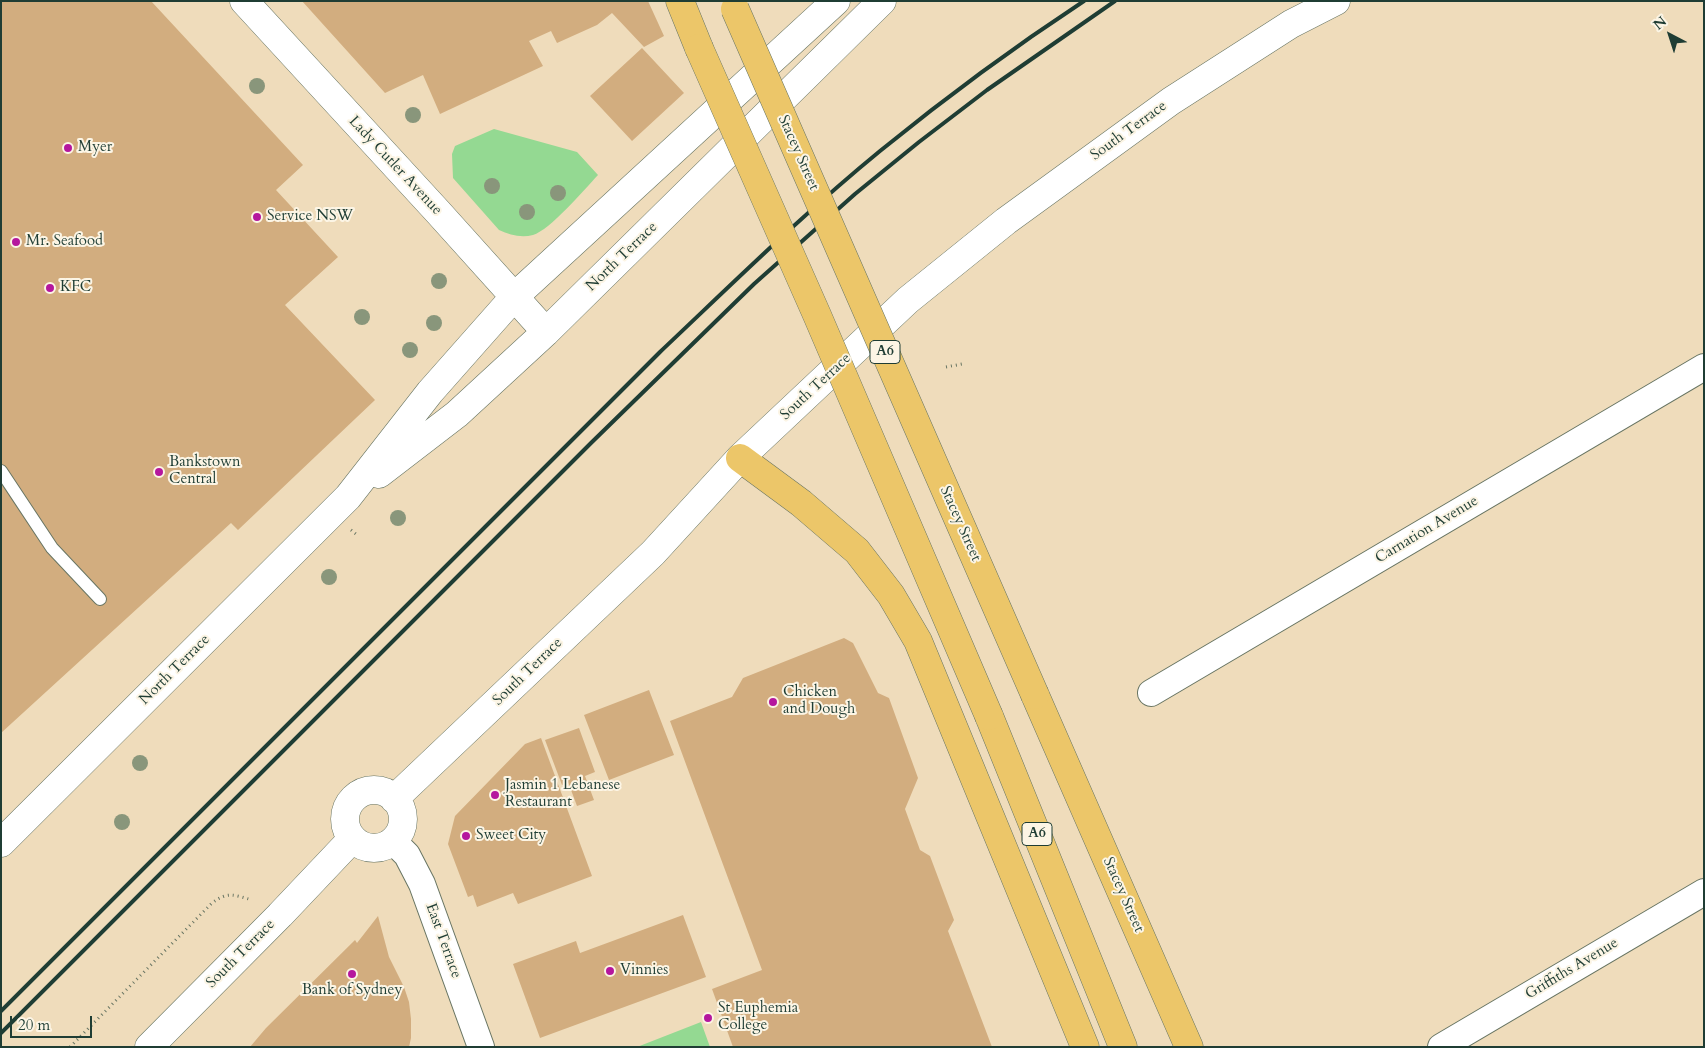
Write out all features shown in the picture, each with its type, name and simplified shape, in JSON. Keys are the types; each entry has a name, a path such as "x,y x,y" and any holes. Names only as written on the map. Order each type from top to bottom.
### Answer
{"highway":[{"name":"A6","path":"680,1 817,314 989,716 1123,1047"},
{"name":"Stacey Street","path":"734,5 1190,1047"},
{"path":"740,458 801,503 857,550 891,595 918,642 1085,1047"}],"street":[{"name":"Lady Cutler Avenue","path":"244,1 546,332"},
{"name":"North Terrace","path":"1,843 348,497 430,392 514,297 836,1"},
{"name":"North Terrace","path":"348,497 457,414 546,332 882,1"},
{"name":"South Terrace","path":"394,799 653,553 740,458 908,300 1006,221 1171,101 1291,24 1336,1"},
{"name":"Carnation Avenue","path":"1151,693 1704,367"},
{"path":"367,791 386,793 400,806 403,815 403,825 393,841 377,848 359,844 352,838 347,830 345,821 346,811 351,802 358,796 367,791"},
{"name":"South Terrace","path":"149,1047 280,915 352,838"},
{"name":"East Terrace","path":"393,841 408,855 422,884 481,1047"},
{"name":"Griffiths Avenue","path":"1441,1047 1704,892"}],"lane":[{"path":"1,471 52,548 100,599"}],"path":[{"path":"946,368 962,364"},
{"path":"70,1047 212,903 220,897 231,894 252,900"}],"green space":[{"path":"494,129 577,152 598,175 567,209 540,232 529,236 520,236 511,235 499,230 453,178 452,154 455,146"},
{"path":"701,1022 710,1047 637,1047"}],"building":[{"name":"Bankstown Central","path":"1,1 151,1 303,165 276,190 338,257 285,305 375,400 238,530 231,523 1,733"},
{"path":"302,1 648,1 664,36 644,47 612,13 597,25 557,43 551,31 529,41 543,66 440,114 423,75 385,93"},
{"path":"642,48 684,93 632,141 590,96"},
{"path":"844,638 853,643 878,693 889,698 918,778 905,809 920,850 930,856 954,920 948,931 992,1047 733,1047 712,989 762,970 670,721 732,697 743,678"},
{"path":"649,690 674,755 609,780 584,715"},
{"path":"579,728 595,772 585,776 594,800 577,806 568,782 562,785 545,740"},
{"path":"541,738 592,876 518,904 513,893 477,907 473,895 468,897 448,844 455,816 525,744"},
{"name":"Vinnies","path":"683,915 706,977 540,1038 513,964 576,941 580,953"},
{"path":"378,916 389,957 404,987 409,1002 411,1038 409,1047 250,1047 266,1028 355,940 357,943"}],"railway":[{"path":"1,1011 660,352 768,250 823,199 905,131 955,92 1084,1"},
{"path":"1,1033 591,443 754,284 855,194 919,142 987,90 1115,1"}],"place":[{"name":"Myer","path":"68,148"},
{"name":"Service NSW","path":"257,217"},
{"name":"Mr. Seafood","path":"16,242"},
{"name":"KFC","path":"50,288"},
{"name":"Bankstown Central","path":"159,472"},
{"name":"Chicken and Dough","path":"773,702"},
{"name":"Jasmin 1 Lebanese Restaurant","path":"495,795"},
{"name":"Sweet City","path":"466,836"},
{"name":"Vinnies","path":"610,971"},
{"name":"Bank of Sydney","path":"352,974"},
{"name":"St Euphemia College","path":"708,1018"}]}
